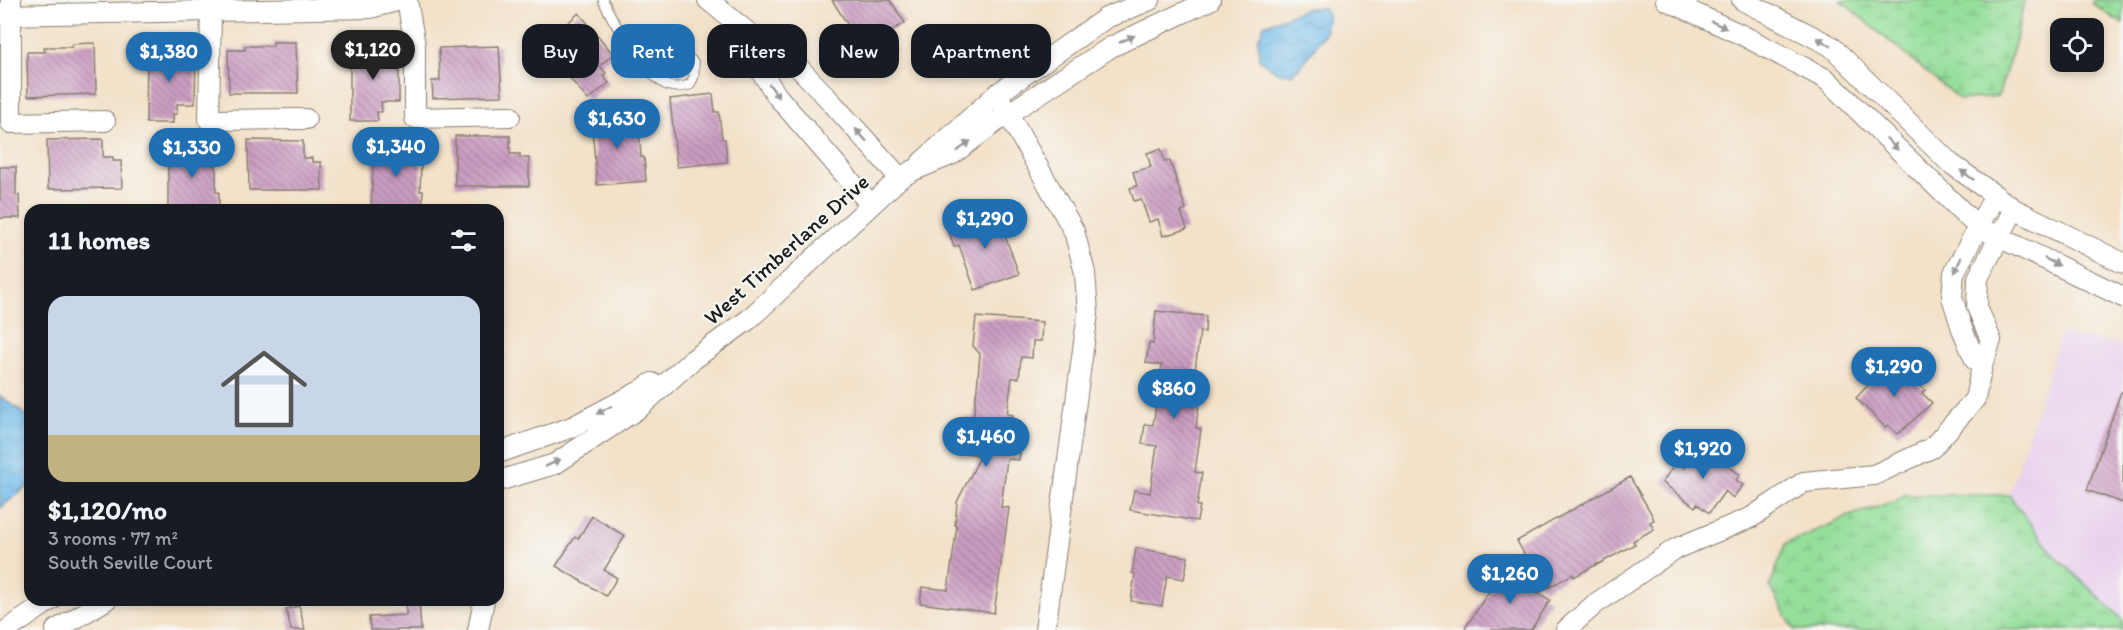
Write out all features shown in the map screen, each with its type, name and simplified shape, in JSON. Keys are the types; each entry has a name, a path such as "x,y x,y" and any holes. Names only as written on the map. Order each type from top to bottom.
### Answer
{"street":[{"path":"105,121 10,123 7,10 211,11 313,5 370,8 400,0"},
{"path":"407,0 415,45 415,117 510,116"},
{"path":"708,0 738,24"},
{"name":"West Timberlane Drive","path":"504,479 555,464 639,408 691,362 748,320 871,205 997,94 1106,18 1150,0"},
{"name":"West Timberlane Drive","path":"906,175 953,154 1008,114 1111,47 1210,0"},
{"path":"1666,0 1744,36 1826,79 1978,227 2123,297"},
{"path":"1742,0 1831,46 1950,162 2014,209 2123,263"},
{"path":"211,11 209,120 306,119"},
{"path":"807,76 906,175"},
{"path":"765,78 777,96 871,205"},
{"path":"997,94 1074,231 1084,273 1088,313 1045,630"},
{"path":"1982,366 1975,360 1952,297 1954,273 1995,195"},
{"path":"1566,630 1595,604 1675,549 1752,517 1804,482 1874,475 1932,448 1975,399 1982,366 1991,340 1977,307 1978,278 2014,209"},
{"name":"West Timberlane Drive","path":"504,451 572,428 642,390 674,366 691,362"},
{"path":"7,630 42,606"},
{"path":"57,630 96,606"},
{"path":"478,630 483,606"}],"lane":[{"path":"603,0 616,24"},
{"path":"661,44 672,45 683,51 694,63 694,76 690,85 678,88 664,84 643,62 661,44"}],"shaded area":[{"path":"2061,333 2123,345 2123,620 2053,554 2009,495"}],"green space":[{"path":"1840,0 2024,0 2016,40 1998,96 1960,100"},
{"path":"2093,0 2123,0 2123,24 2092,4"},
{"path":"1904,495 2009,495 2053,554 2123,620 2123,630 1794,630 1770,586 1785,544 1852,515 1896,501"}],"water":[{"path":"1308,8 1323,8 1328,14 1325,33 1302,65 1292,74 1278,73 1259,59 1258,39 1264,25"},
{"path":"0,396 24,414 24,490 0,508"}],"building":[{"path":"832,0 890,0 905,23 899,26 899,24 847,24"},
{"path":"579,13 588,24 566,24"},
{"path":"599,37 611,52 611,56 600,66 606,73 603,76 609,83 588,100 570,78 599,78"},
{"path":"273,42 296,42 298,93 229,93 228,50 245,50 245,46 273,46"},
{"path":"95,43 96,94 28,96 27,52 45,52 44,47 72,47 72,44"},
{"path":"499,46 502,96 433,98 432,81 440,81 439,48"},
{"path":"399,47 399,102 381,102 382,112 377,112 378,121 350,121 350,48"},
{"path":"147,50 196,50 195,104 177,104 177,114 173,114 173,123 146,123"},
{"path":"713,94 715,112 719,112 722,139 725,139 727,162 677,167 670,99"},
{"path":"633,113 635,130 639,130 646,181 597,185 591,116"},
{"path":"455,136 510,136 510,154 520,154 520,158 529,158 529,186 455,186"},
{"path":"103,139 103,157 113,157 113,161 121,161 122,188 48,189 47,140"},
{"path":"248,140 303,141 303,158 312,158 312,162 321,162 322,190 249,190"},
{"path":"374,143 418,145 417,163 421,164 420,191 423,191 422,204 371,204"},
{"path":"168,147 212,147 212,165 216,165 216,192 219,192 219,204 168,204"},
{"path":"1161,149 1165,162 1170,161 1186,210 1181,212 1187,229 1163,236 1158,219 1149,222 1141,199 1134,201 1130,188 1137,186 1133,172 1151,167 1147,153"},
{"path":"0,167 16,167 16,195 19,195 20,218 0,218"},
{"path":"996,211 1019,274 975,290 959,245 954,247 948,229"},
{"path":"1156,311 1206,316 1205,332 1200,331 1192,395 1200,396 1196,428 1201,429 1195,472 1202,473 1197,521 1130,510 1134,490 1150,493 1157,446 1142,444 1145,424 1153,425 1162,365 1146,363 1149,343 1153,344"},
{"path":"976,317 1042,322 1041,341 1033,341 1032,358 1021,357 1019,378 1012,378 1007,414 1013,415 1009,441 1021,443 1019,460 1007,459 1001,507 1009,508 994,613 920,603 922,587 948,590 957,526 955,525 957,502 981,455 959,452 965,417 973,419 977,388 980,354 973,346"},
{"path":"1891,361 1925,390 1922,393 1932,403 1898,434 1888,425 1885,427 1856,398"},
{"path":"2121,392 2123,392 2123,503 2087,490"},
{"path":"1702,447 1740,475 1736,480 1743,485 1733,498 1725,491 1709,513 1697,504 1695,507 1662,482 1677,462 1685,468"},
{"path":"1630,477 1651,513 1654,520 1650,522 1654,529 1633,541 1635,544 1574,577 1573,574 1544,590 1517,541"},
{"path":"592,516 625,536 604,570 617,578 606,596 556,566 575,537 578,539"},
{"path":"1136,548 1188,557 1184,579 1167,576 1162,606 1131,601"},
{"path":"1505,567 1543,590 1538,593 1550,600 1531,630 1464,630"},
{"path":"299,606 305,630 291,630 286,609"},
{"path":"406,606 419,606 421,630 370,630 369,617 406,615"}]}
